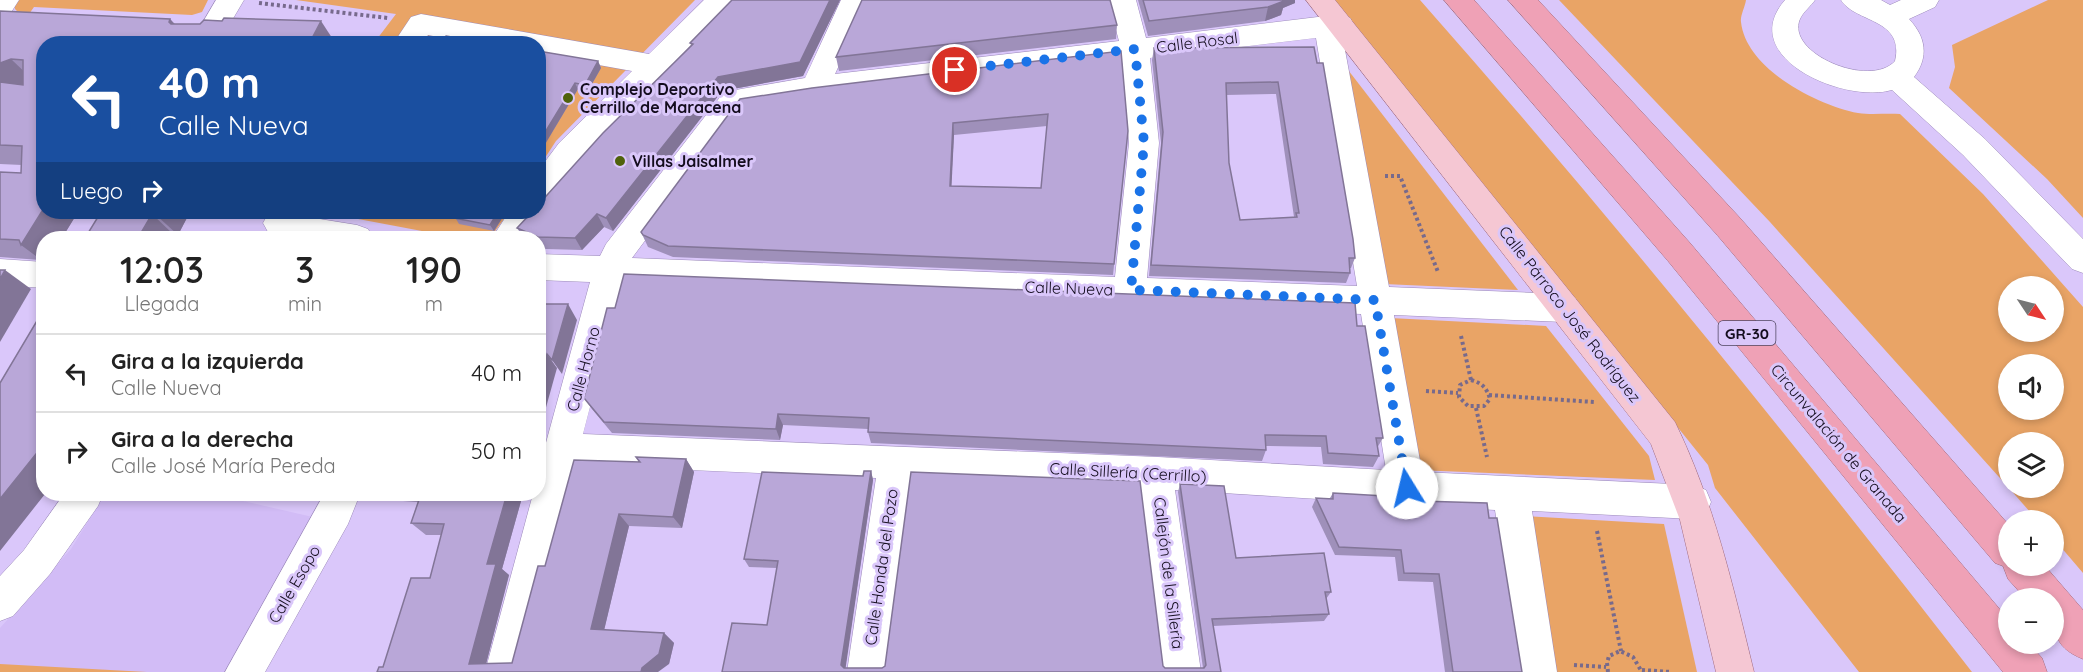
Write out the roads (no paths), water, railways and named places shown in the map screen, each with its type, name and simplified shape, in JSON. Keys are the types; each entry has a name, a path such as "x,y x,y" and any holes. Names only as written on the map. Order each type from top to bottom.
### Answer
{"highway":[{"name":"Circunvalación de Granada","path":"1458,0 1679,252 2028,672"},
{"path":"1522,0 1729,226 1998,539"},
{"path":"2030,576 2040,588"},
{"path":"2064,616 2083,639"}],"main road":[{"name":"Calle Párroco José Rodríguez","path":"1329,17 1663,433 1680,464 1693,502 1735,672"}],"street":[{"path":"5,0 8,16"},
{"path":"546,184 570,151 721,0"},
{"path":"815,87 855,0"},
{"path":"1122,0 1135,49 1144,143 1131,290"},
{"path":"1801,0 1790,8 1784,19 1784,32 1803,59 1830,74 1861,83 1880,82 1896,77 1906,68 1911,56 1910,43 1902,30 1889,17 1855,0"},
{"path":"1889,17 1925,0"},
{"path":"201,33 240,1"},
{"path":"1329,17 1407,488"},
{"name":"Calle Rosal","path":"734,99 815,87 1135,49 1329,17"},
{"path":"413,36 421,24 488,36"},
{"path":"546,45 641,62"},
{"path":"1896,77 1974,147 2083,260"},
{"name":"Calle Horno","path":"504,672 609,270 617,253 734,99"},
{"path":"278,224 318,231"},
{"path":"546,267 609,270"},
{"name":"Calle Nueva","path":"609,270 1564,308"},
{"path":"0,272 36,274"},
{"name":"Calle Sillería (Cerrillo)","path":"562,449 1158,473 1511,494 1693,502"},
{"name":"Calle Honda del Pozo","path":"866,672 896,462"},
{"name":"Callejón de la Sillería","path":"1158,473 1157,495 1182,672"},
{"path":"1511,494 1539,672"},
{"path":"0,603 36,562 80,501"},
{"name":"Calle Esopo","path":"244,672 339,501"}],"place":[{"name":"Complejo Deportivo Cerrillo de Maracena","path":"568,98"},
{"name":"Villas Jaisalmer","path":"620,161"}]}
